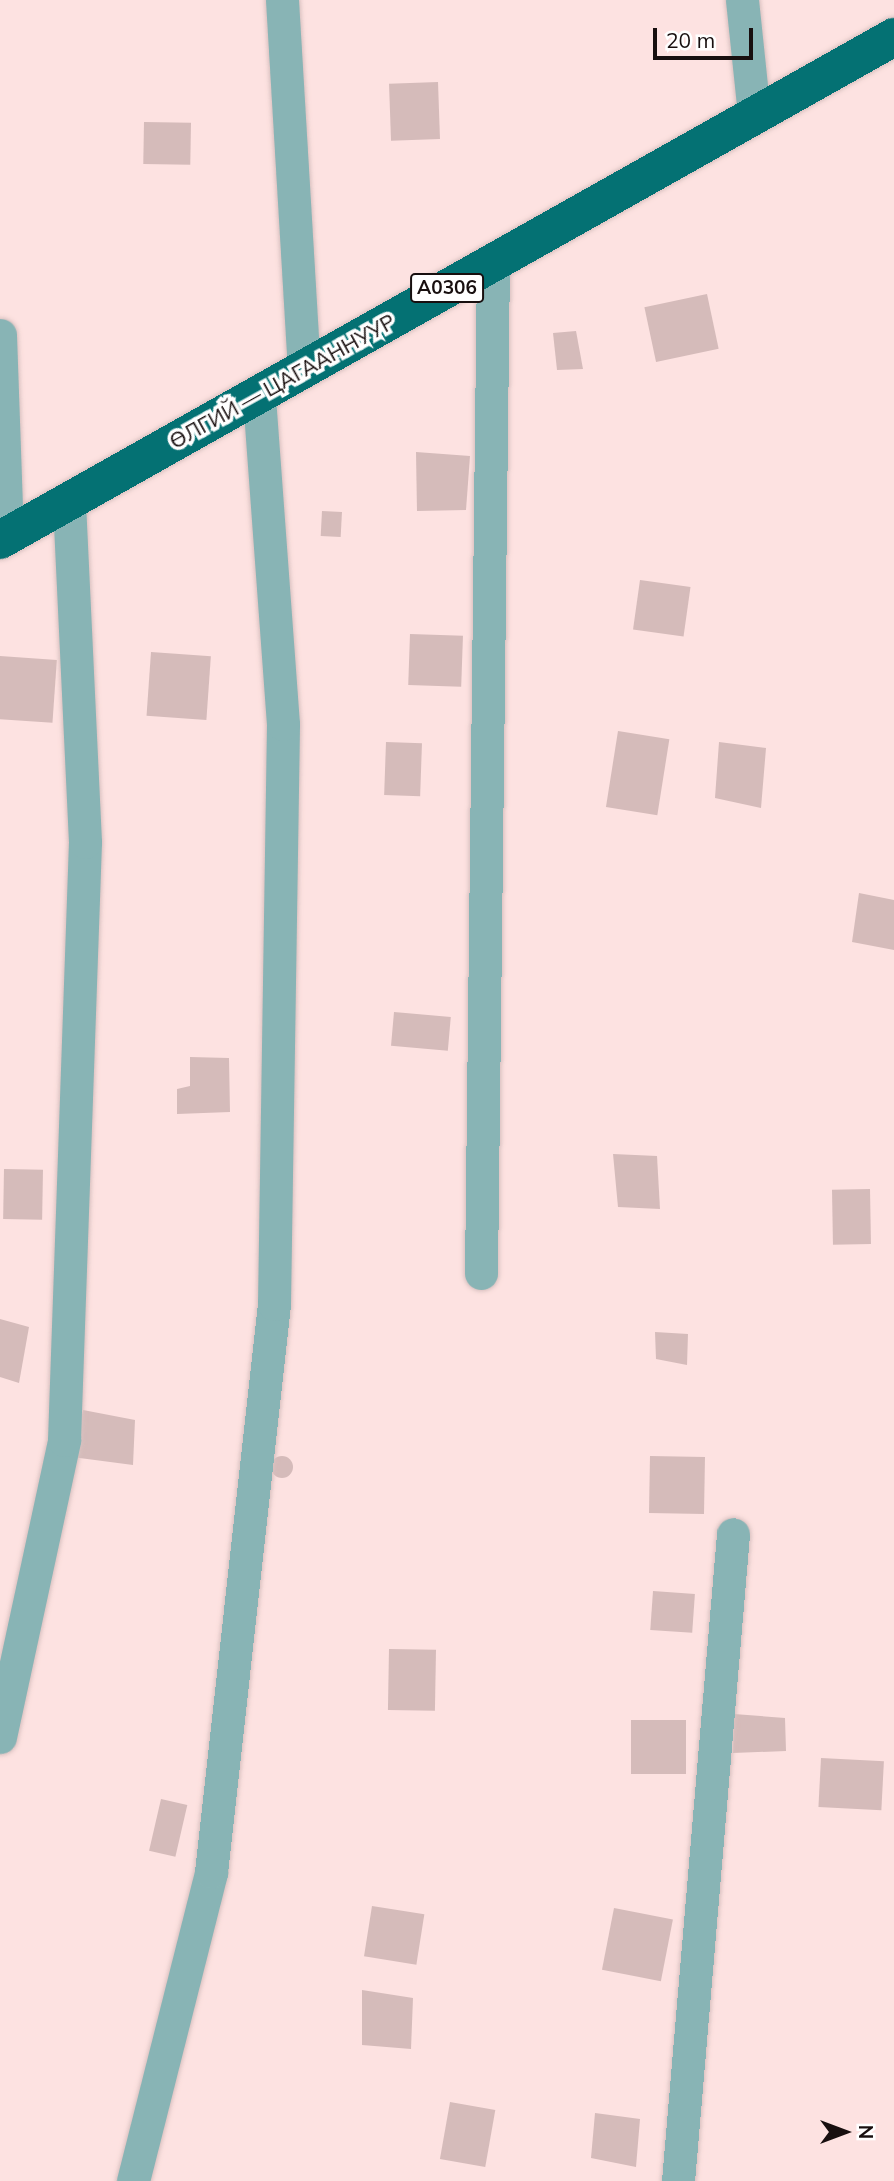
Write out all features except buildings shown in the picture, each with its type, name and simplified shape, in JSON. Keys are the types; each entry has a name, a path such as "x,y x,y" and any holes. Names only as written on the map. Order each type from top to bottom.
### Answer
{"highway":[{"name":"ӨЛГИЙ — ЦАГААННУУР","path":"4,538 894,37"}],"street":[{"path":"282,0 304,369"},
{"path":"742,0 754,115"},
{"path":"481,1273 493,262"},
{"path":"0,335 4,538"},
{"path":"132,2181 211,1872 274,1304 283,724 259,394"},
{"path":"0,1737 64,1440 86,842 69,501"},
{"path":"678,2181 733,1534"}]}
